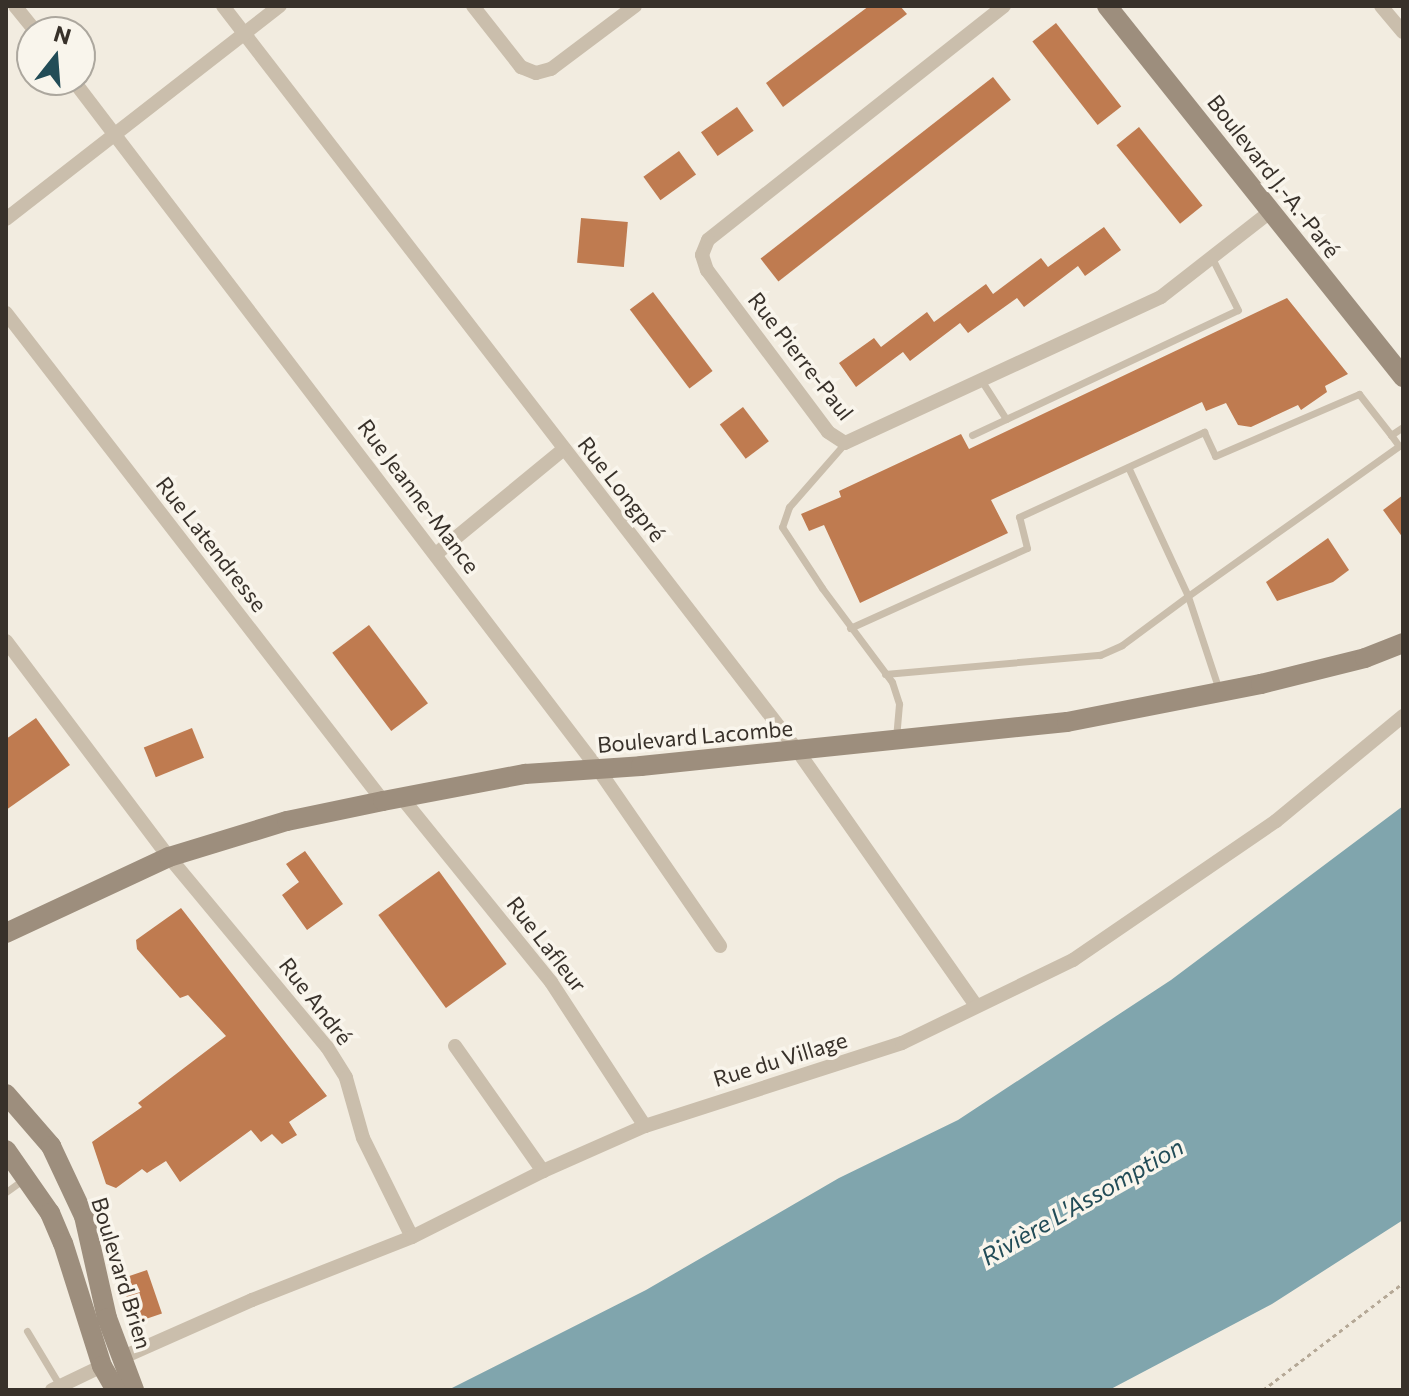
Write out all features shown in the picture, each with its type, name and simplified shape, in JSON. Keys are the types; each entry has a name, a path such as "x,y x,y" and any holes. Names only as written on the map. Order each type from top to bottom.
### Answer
{"main road":[{"name":"Boulevard J.-A.-Paré","path":"1107,6 1403,377"},
{"name":"Boulevard Lacombe","path":"6,933 169,857 287,821 392,799 525,774 896,741 1067,722 1219,693 1365,658 1403,643"},
{"name":"Boulevard Brien","path":"6,1094 51,1146 84,1216 93,1266 134,1390"},
{"path":"6,1150 27,1177 63,1243 102,1366 116,1390"}],"street":[{"name":"Rue Longpré","path":"223,6 797,750 976,1006"},
{"path":"6,219 280,6"},
{"path":"473,6 521,67 536,73 551,69 635,6"},
{"name":"Rue Pierre-Paul","path":"1004,6 708,240 702,255 707,270 828,432 845,443 1161,297 1271,211"},
{"path":"1381,6 1403,32"},
{"name":"Rue Jeanne-Mance","path":"86,96 598,769 720,946"},
{"name":"Rue Latendresse","path":"6,313 392,799"},
{"path":"436,554 564,449"},
{"name":"Rue André","path":"6,641 169,857 327,1047 346,1078 363,1138 412,1237"},
{"name":"Rue du Village","path":"121,1358 252,1300 412,1237 543,1171 645,1126 902,1043 1073,960 1276,821 1403,716"},
{"name":"Rue Lafleur","path":"392,799 551,982 645,1126"},
{"path":"455,1046 543,1171"},
{"path":"56,1388 102,1366"}],"lane":[{"path":"972,435 1238,310 1212,258"},
{"path":"981,380 1006,419"},
{"path":"850,628 1027,548 1019,517 1204,432 1215,456 1359,394 1399,446 1122,645 1100,655 885,674"},
{"path":"1391,435 1403,427"},
{"path":"845,443 789,507 782,527 885,674 899,704 896,741"},
{"path":"1128,467 1188,596 1219,693"},
{"path":"6,1192 27,1177"},
{"path":"27,1331 56,1388"}],"path":[{"path":"1263,1390 1403,1283"}],"water":[{"name":"Rivière L'Assomption","path":"1403,806 1403,1220 1272,1304 1109,1390 448,1390 646,1290 839,1178 958,1120 1171,980"}],"building":[{"path":"869,6 900,6 907,14 783,107 766,83"},
{"path":"1056,23 1121,107 1098,125 1032,41"},
{"path":"993,77 1011,100 778,281 761,259"},
{"path":"737,107 754,131 718,156 701,132"},
{"path":"1139,127 1203,205 1180,224 1116,145"},
{"path":"679,151 696,174 660,200 643,177"},
{"path":"581,218 628,222 624,267 577,263"},
{"path":"1104,227 1121,250 1085,276 1078,266 1024,307 1017,298 968,333 960,323 910,361 903,352 856,387 839,363 874,338 881,347 927,312 934,322 986,284 993,294 1041,258 1048,267"},
{"path":"653,292 713,371 689,389 630,309"},
{"path":"1287,298 1348,374 1325,386 1327,392 1301,410 1298,405 1251,427 1238,425 1226,403 1206,411 1202,402 991,500 1008,533 860,603 824,525 809,531 801,514 841,497 839,491 961,434 969,449"},
{"path":"743,407 769,441 746,459 720,424"},
{"path":"1403,495 1403,538 1383,510"},
{"path":"1328,538 1349,570 1333,582 1277,601 1266,582"},
{"path":"369,625 428,703 391,731 332,653"},
{"path":"36,718 70,765 6,810 6,739"},
{"path":"192,728 204,758 156,777 144,747"},
{"path":"305,851 343,904 307,930 282,895 299,882 286,864"},
{"path":"439,871 507,964 446,1008 378,915"},
{"path":"181,908 327,1096 289,1122 297,1135 282,1144 272,1134 261,1142 251,1130 180,1182 166,1161 147,1173 142,1169 116,1188 106,1184 92,1142 142,1107 138,1103 226,1036 188,995 180,998 137,949 136,940"},
{"path":"147,1270 162,1313 136,1323 121,1279"}]}
